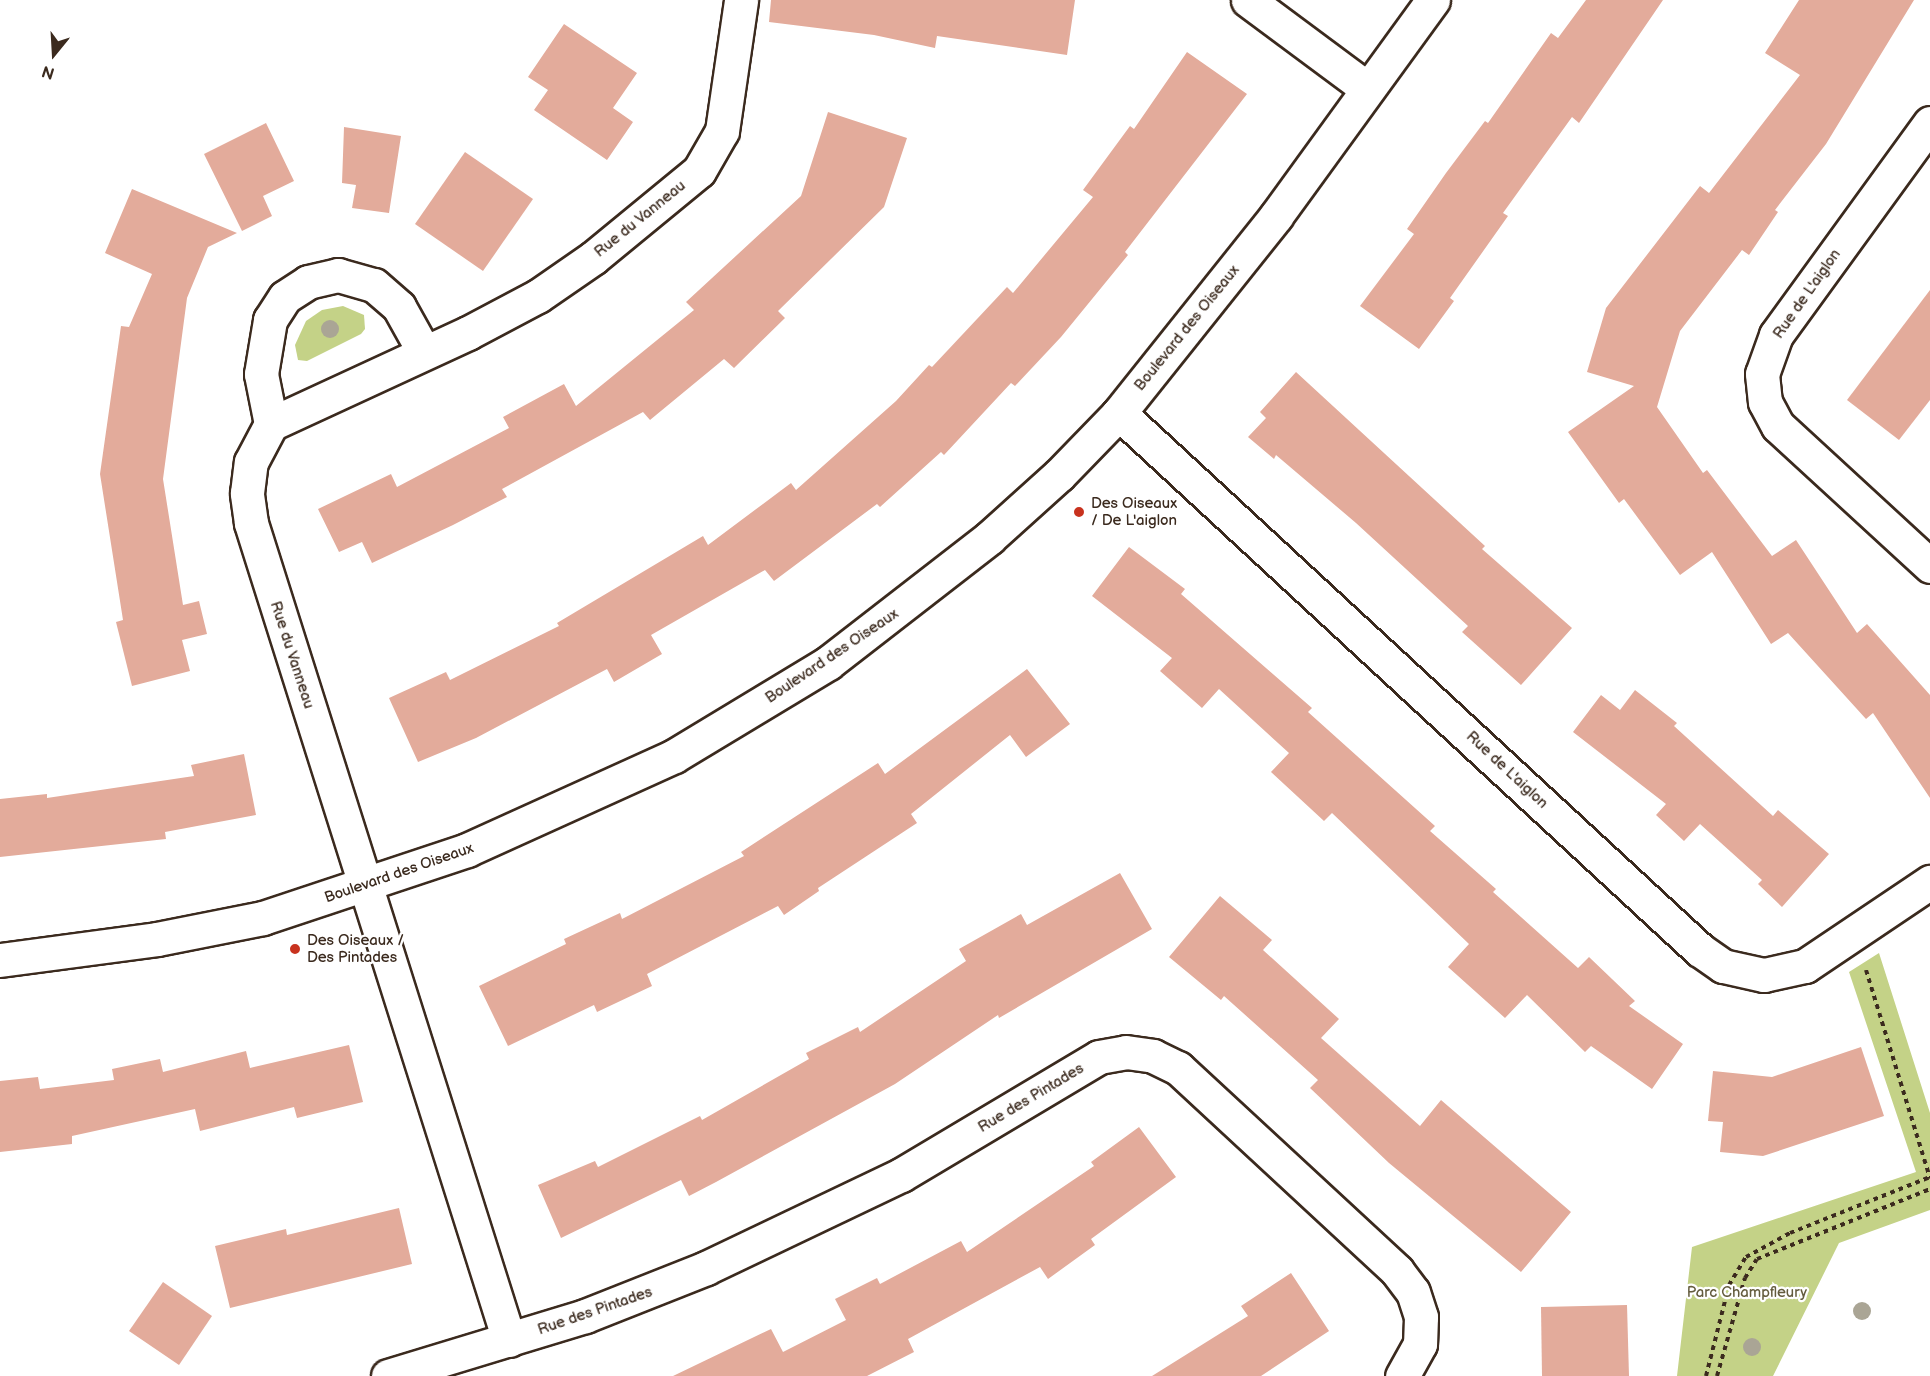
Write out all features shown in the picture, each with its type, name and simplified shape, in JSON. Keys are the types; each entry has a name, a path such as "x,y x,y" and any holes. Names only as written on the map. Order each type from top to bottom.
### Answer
{"street":[{"name":"Rue du Vanneau","path":"365,886 250,523 247,493 251,462 271,424 508,313 557,284 699,171 722,130 741,0"},
{"path":"1248,0 1368,89"},
{"name":"Boulevard des Oiseaux","path":"0,960 195,932 263,918 365,886 538,821 674,756 846,650 959,563 1059,475 1119,413 1248,252 1433,0"},
{"name":"Rue de L'aiglon","path":"1930,123 1776,335 1762,374 1765,402 1778,426 1930,566"},
{"path":"271,424 261,374 270,320 285,297 308,282 338,275 374,285 399,307 424,352"},
{"name":"Rue de L'aiglon","path":"1119,413 1700,950 1723,966 1764,975 1798,969 1930,882"},
{"path":"365,886 509,1341"},
{"name":"Rue des Pintades","path":"388,1376 509,1341 660,1288 802,1224 900,1175 1079,1067 1099,1057 1126,1052 1154,1056 1178,1068 1398,1271 1413,1292 1421,1317 1420,1344 1402,1376"}],"path":[{"path":"1706,1376 1730,1285 1746,1257 1790,1233 1930,1177 1864,962"},
{"path":"1717,1376 1745,1278 1757,1259 1930,1189"}],"green space":[{"path":"343,306 364,315 365,329 361,334 307,361 298,360 295,345 306,321 322,310"},
{"name":"Parc Champfleury","path":"1879,953 1930,1113 1930,1210 1839,1243 1773,1376 1677,1376 1692,1247 1916,1172 1849,972"}],"building":[{"path":"771,0 1075,0 1067,55 937,36 935,48 874,35 769,22"},
{"path":"1586,0 1663,0 1579,123 1572,117 1503,213 1508,216 1450,298 1454,301 1419,349 1360,306 1414,234 1407,229 1446,173 1485,121 1488,123 1551,33 1558,38"},
{"path":"1799,0 1914,0 1826,144 1775,210 1778,212 1749,255 1742,250 1680,331 1657,407 1703,473 1707,470 1772,556 1796,540 1857,633 1867,624 1930,695 1930,798 1873,713 1866,719 1788,633 1771,644 1712,552 1680,575 1624,499 1619,503 1568,432 1634,386 1587,372 1606,308 1700,186 1709,193 1800,75 1765,53"},
{"path":"564,24 637,73 613,108 633,122 607,160 534,110 548,90 528,77"},
{"path":"1187,52 1247,94 1125,252 1128,255 1061,337 1015,386 1011,383 944,455 941,452 880,507 877,504 774,581 765,570 651,635 662,654 614,682 607,669 476,738 418,762 389,698 446,672 450,680 559,626 557,623 703,536 708,545 791,483 796,490 896,401 929,365 932,367 1007,287 1013,293 1093,197 1083,190 1130,126 1134,129"},
{"path":"828,112 907,138 884,207 778,311 785,318 734,368 724,359 650,420 643,412 502,489 507,497 372,563 362,542 339,552 318,509 391,474 397,487 509,428 503,417 564,384 576,406 694,310 686,302 801,196"},
{"path":"266,123 294,181 263,196 272,216 242,231 204,154"},
{"path":"344,127 401,136 389,213 352,208 356,185 342,183"},
{"path":"465,152 533,199 483,271 415,224"},
{"path":"132,189 237,233 208,247 187,298 163,479 183,605 199,601 207,634 182,640 190,671 132,686 116,622 123,620 100,474 121,326 129,327 152,274 105,253"},
{"path":"1930,290 1930,400 1899,440 1847,400"},
{"path":"1296,372 1485,546 1482,549 1572,628 1521,685 1462,632 1468,626 1356,523 1276,455 1274,459 1248,437 1266,418 1260,412"},
{"path":"1129,547 1185,589 1181,594 1312,708 1308,712 1435,826 1430,831 1496,889 1493,892 1578,968 1589,957 1635,1001 1629,1006 1683,1044 1652,1089 1591,1046 1585,1052 1527,995 1505,1018 1448,967 1469,944 1332,813 1324,821 1271,772 1289,753 1219,689 1202,708 1160,671 1172,658 1092,596"},
{"path":"1027,669 1070,724 1026,757 1010,735 911,814 917,823 818,888 819,891 784,915 778,906 647,974 652,986 597,1012 594,1005 508,1046 479,986 566,944 564,939 620,913 622,919 744,856 741,852 878,763 885,774"},
{"path":"1635,690 1677,723 1674,726 1773,816 1778,810 1829,854 1782,907 1758,884 1762,880 1700,824 1684,841 1656,815 1666,804 1573,732 1601,695 1620,710"},
{"path":"244,754 256,815 165,832 166,839 0,857 0,799 47,794 47,798 194,776 191,765"},
{"path":"1120,873 1152,929 999,1018 998,1015 895,1084 716,1182 689,1196 681,1180 561,1238 538,1185 595,1161 598,1167 700,1116 702,1120 809,1059 806,1053 858,1027 860,1032 966,961 959,949 1021,914 1027,925"},
{"path":"1220,896 1272,940 1263,950 1339,1019 1321,1038 1420,1126 1441,1100 1571,1212 1521,1272 1389,1163 1310,1088 1318,1080 1224,996 1221,1000 1169,957"},
{"path":"349,1045 363,1102 297,1118 294,1107 200,1131 195,1109 72,1136 72,1144 0,1152 0,1081 38,1077 40,1089 114,1080 112,1069 160,1059 163,1072 246,1051 250,1068"},
{"path":"1861,1047 1884,1116 1763,1156 1720,1152 1723,1122 1708,1121 1713,1071 1772,1077"},
{"path":"1139,1127 1176,1177 1091,1239 1095,1245 1048,1279 1040,1267 908,1339 914,1352 867,1376 673,1376 771,1329 783,1352 846,1320 835,1299 877,1278 880,1284 961,1241 967,1252 1094,1166 1091,1162"},
{"path":"399,1208 412,1264 230,1308 215,1246 286,1229 287,1235"},
{"path":"1291,1273 1329,1331 1261,1376 1152,1376 1248,1316 1241,1306"},
{"path":"163,1282 212,1316 179,1365 129,1331"},
{"path":"1627,1305 1629,1376 1542,1376 1541,1307"}],"place":[{"name":"Des Oiseaux / De L'aiglon","path":"1079,512"},
{"name":"Des Oiseaux / Des Pintades","path":"295,949"}]}
